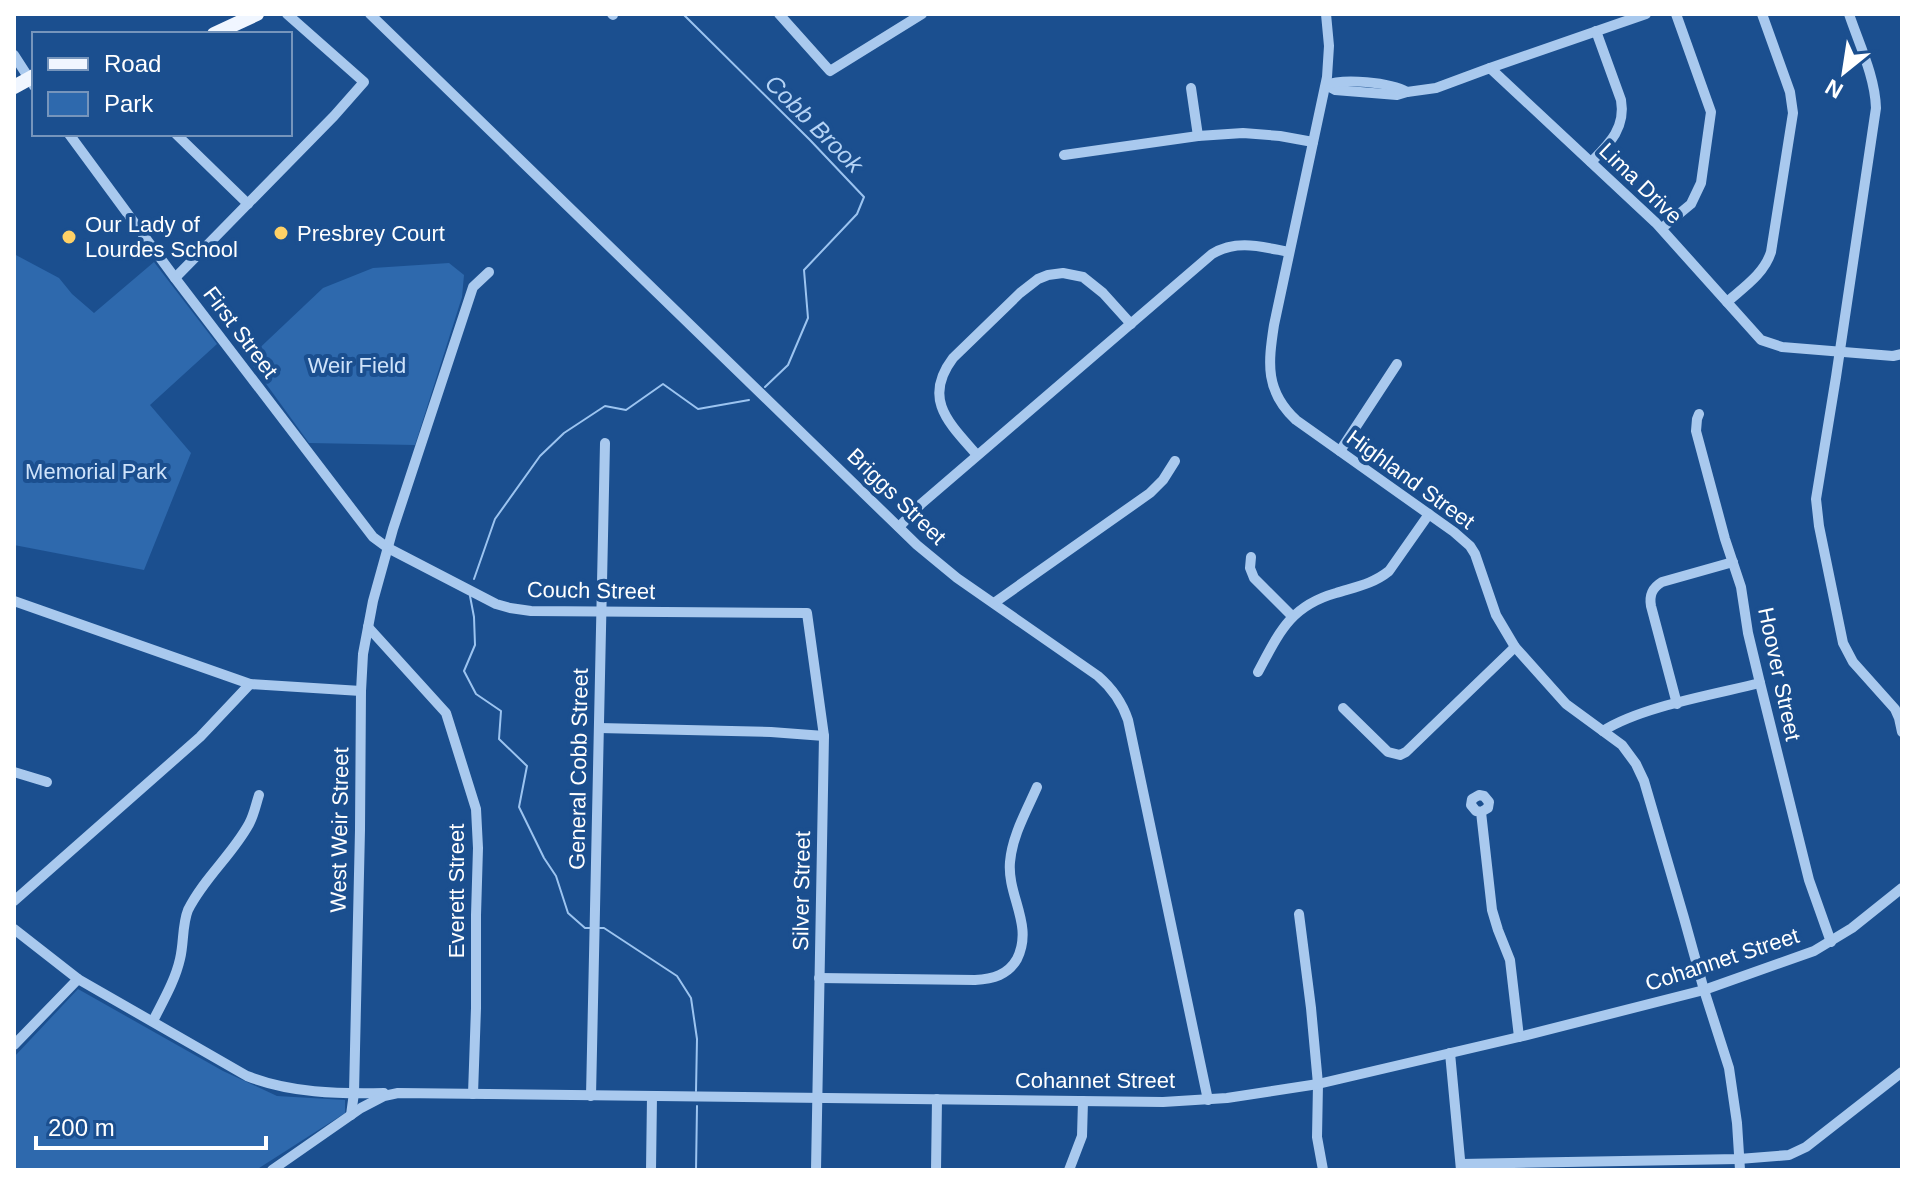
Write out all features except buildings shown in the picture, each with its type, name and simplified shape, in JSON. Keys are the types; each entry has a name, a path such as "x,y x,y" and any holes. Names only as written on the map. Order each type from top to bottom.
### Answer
{"main road":[{"path":"218,32 257,14"},
{"path":"14,87 32,80"}],"street":[{"path":"175,278 364,82 287,14"},
{"name":"Briggs Street","path":"370,14 933,559 1098,676 1116,694 1125,711 1208,1100"},
{"path":"779,14 830,71 922,14"},
{"name":"Highland Street","path":"1326,14 1329,53 1326,85 1272,333 1270,376 1276,396 1288,413 1462,538 1475,554 1496,615 1515,647 1566,704 1622,745 1636,764 1644,781 1729,1068 1740,1164"},
{"path":"1326,85 1336,80 1397,86 1407,92 1436,88 1646,14"},
{"path":"1662,228 1691,204 1701,183 1711,112 1676,14"},
{"path":"1727,302 1759,274 1768,261 1793,123 1790,92 1762,14"},
{"path":"1849,14 1871,80 1876,108 1816,499 1843,643 1853,662 1895,709 1902,732"},
{"path":"1591,162 1615,137 1622,117 1621,100 1596,31"},
{"path":"14,55 32,80"},
{"name":"Lima Drive","path":"1490,68 1662,228 1757,336 1767,343 1839,352 1902,354"},
{"path":"1191,88 1198,136"},
{"path":"1064,155 1198,136 1243,133 1313,142"},
{"name":"First Street","path":"70,136 373,537 388,548"},
{"path":"178,136 248,204"},
{"path":"899,527 977,455 1212,254 1221,249 1248,244 1289,252"},
{"name":"West Weir Street","path":"351,1115 354,1093 363,654 388,548 412,469 473,287 489,272"},
{"path":"977,455 944,417 939,398 940,382 953,358 1020,293 1048,275 1073,273 1094,284 1131,324"},
{"path":"1340,451 1397,364"},
{"name":"Hoover Street","path":"1699,414 1696,431 1741,587 1748,633 1809,880 1831,942"},
{"name":"General Cobb Street","path":"591,1096 605,443"},
{"path":"994,603 1150,493 1175,461"},
{"path":"1258,672 1283,626 1292,616 1330,594 1371,583 1381,577 1429,514"},
{"name":"Couch Street","path":"388,548 496,604 510,608 531,611 807,613"},
{"path":"1251,557 1250,568 1254,578 1292,616"},
{"path":"1677,704 1651,606 1651,594 1662,582 1733,562"},
{"path":"14,601 250,684 361,691"},
{"name":"Silver Street","path":"807,613 824,736 816,1170"},
{"name":"Everett Street","path":"368,627 446,713 476,809 478,848 473,1094"},
{"path":"1343,708 1388,752 1400,755 1515,647"},
{"path":"1603,731 1618,722 1760,683"},
{"path":"14,901 200,737 250,684"},
{"path":"599,728 824,736"},
{"path":"14,772 47,782"},
{"path":"819,978 975,980 993,978 1008,971 1021,948 1024,931 1011,880 1010,859 1037,787"},
{"path":"153,1021 177,971 189,908 250,822 259,795"},
{"path":"1481,812 1492,910 1510,960 1519,1037"},
{"name":"Cohannet Street","path":"272,1170 376,1099 398,1093 1208,1100 1318,1084 1704,990 1814,951 1852,928 1902,888"},
{"path":"1299,914 1311,1008 1318,1084 1317,1137 1323,1170"},
{"path":"14,929 78,979 258,1080 294,1089 398,1093"},
{"path":"14,1045 78,979"},
{"path":"1450,1053 1461,1167 1740,1164 1785,1155 1798,1152 1902,1072"},
{"path":"651,1170 652,1096"},
{"path":"936,1170 937,1099"},
{"path":"1069,1170 1082,1136 1083,1101"}],"green space":[{"name":"Memorial Park","path":"14,254 59,278 94,313 154,262 217,344 150,405 191,453 144,570 14,545"},
{"name":"Weir Field","path":"449,263 464,275 462,297 415,445 309,443 248,359 323,288 373,268"},
{"path":"78,989 223,1071 277,1096 345,1100 345,1113 256,1170 14,1170 14,1057"}],"waterway":[{"name":"Cobb Brook","path":"683,14 864,197 857,214 804,270 808,318 788,365 765,387"},
{"name":"Cobb Brook","path":"474,579 495,519 540,456 564,433 605,406 626,410 663,384 698,409 749,400"},
{"name":"Cobb Brook","path":"470,596 475,645 464,671 476,694 501,711 499,739 527,766 519,807 556,876 568,913 585,928 590,928"},
{"name":"Cobb Brook","path":"600,928 677,976 691,998 697,1039 696,1091"},
{"name":"Cobb Brook","path":"696,1170 697,1106"}],"place":[{"name":"Presbrey Court","path":"281,233"},
{"name":"Our Lady of Lourdes School","path":"69,237"}]}
